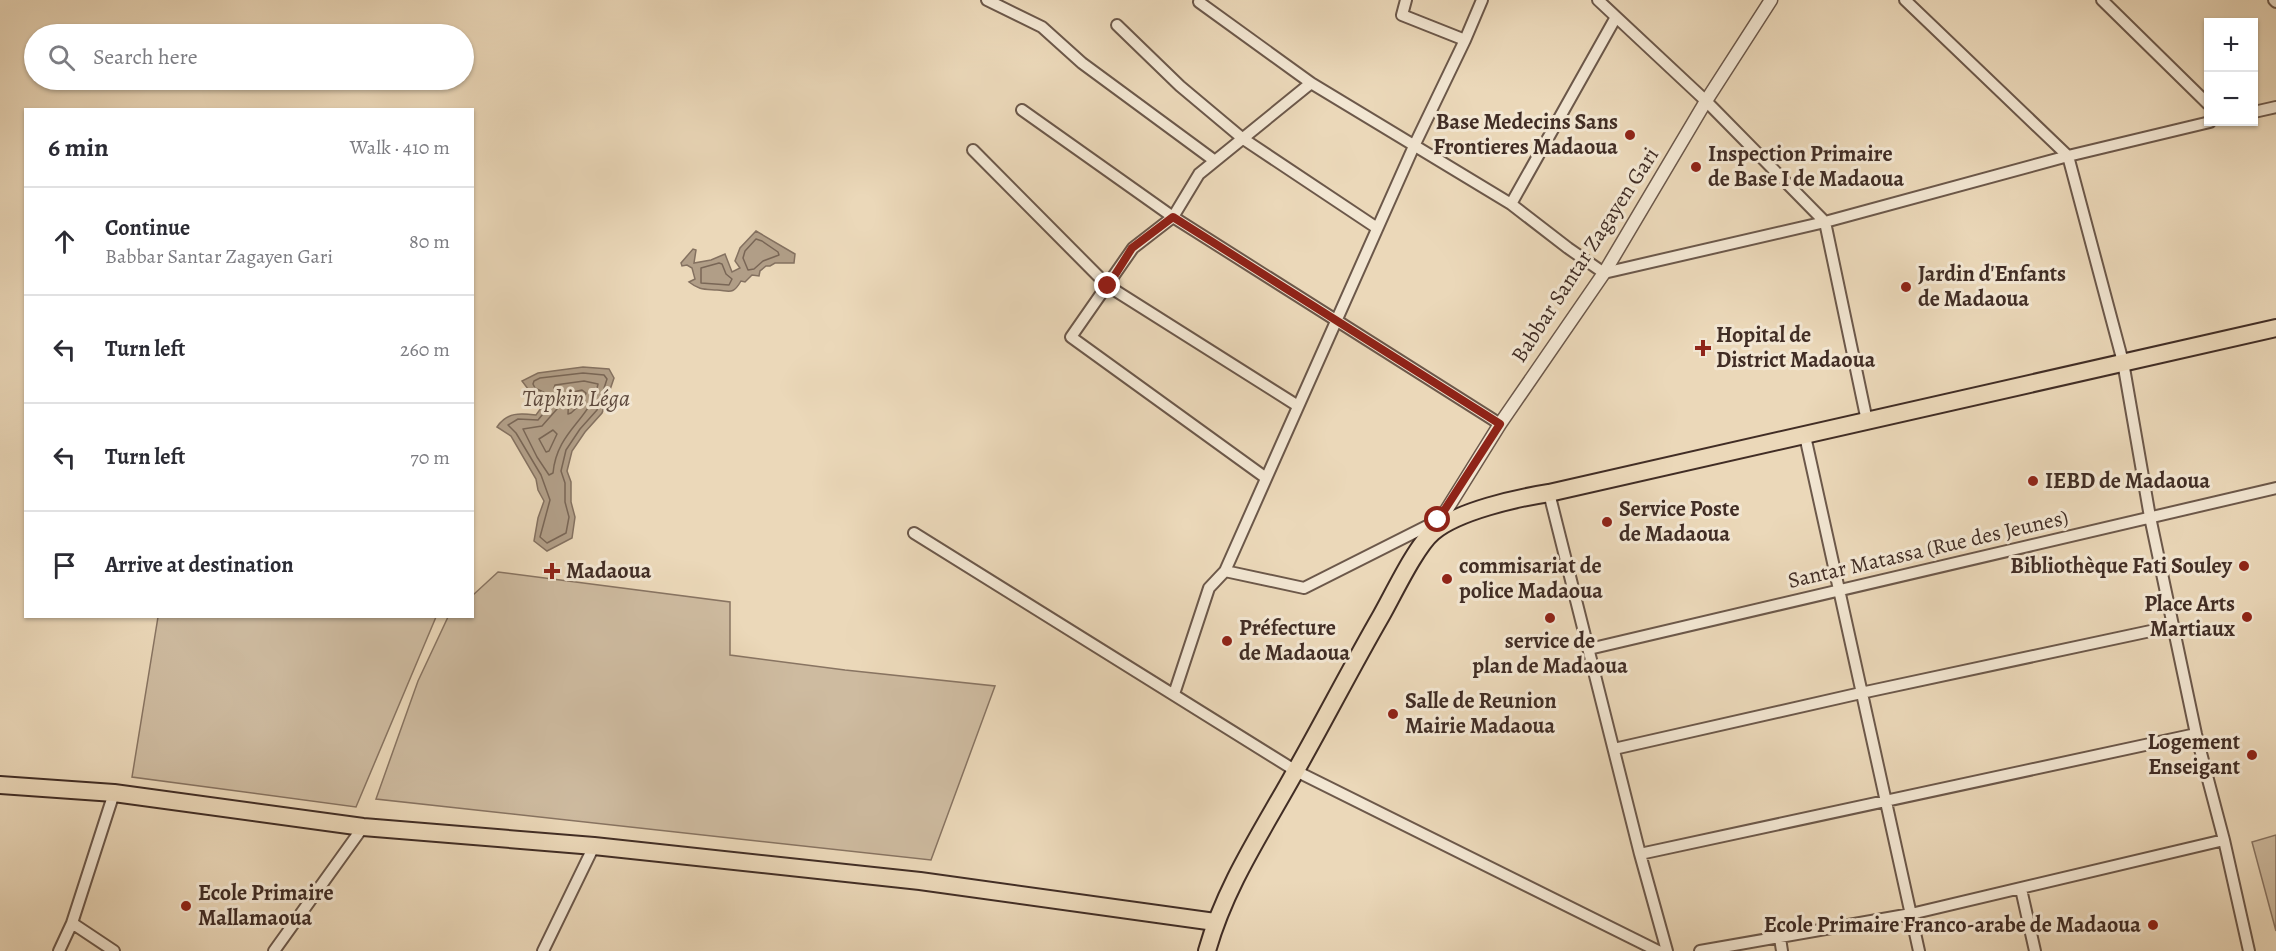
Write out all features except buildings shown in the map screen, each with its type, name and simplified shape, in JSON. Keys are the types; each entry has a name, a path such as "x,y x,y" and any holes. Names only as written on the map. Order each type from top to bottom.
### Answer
{"main road":[{"path":"1207,951 1215,922 1248,854 1356,660 1424,542 1436,526 1509,499 1549,493 1805,436 2276,328"},
{"path":"0,784 114,793 363,826 594,846 920,881 1215,922"}],"street":[{"path":"987,0 1042,27 1082,63 1215,161"},
{"path":"1406,0 1402,15 1465,40"},
{"path":"1174,694 1209,588 1225,571 1377,228 1482,0"},
{"path":"1598,0 1706,101 1825,222 1867,421"},
{"name":"Babbar Santar Zagayen Gari","path":"1436,526 1500,424 1604,273 1706,101 1771,0"},
{"path":"1905,0 2068,156 2123,362 2150,517 2196,734 2224,840 2249,951"},
{"path":"1199,2 1311,83 1511,204 1604,273 1825,222 2068,156 2204,123"},
{"path":"2109,2 2204,100"},
{"path":"1511,204 1616,17"},
{"path":"1117,25 1180,86 1242,138 1377,228"},
{"path":"1266,478 1071,338 1132,248 1173,217 1199,174 1311,83"},
{"path":"2258,111 2276,107"},
{"path":"1022,110 1173,217 1500,424"},
{"path":"973,150 1108,286 1298,406"},
{"path":"1805,436 1919,951"},
{"name":"Santar Matassa (Rue des Jeunes)","path":"1589,649 2276,488"},
{"path":"1549,493 1640,854 1667,951"},
{"path":"1225,571 1304,588 1436,526"},
{"path":"914,533 1296,771 1658,951"},
{"path":"1614,749 2174,626"},
{"path":"1640,854 2196,734"},
{"path":"59,951 72,923 114,793"},
{"path":"274,951 363,826"},
{"path":"1700,951 1911,914 2224,840"},
{"path":"543,951 594,846"},
{"path":"2021,889 2036,951"},
{"path":"72,923 114,951"},
{"path":"1780,938 1782,951"}],"shaded area":[{"path":"498,572 730,602 730,655 995,686 931,860 376,799 418,681 448,618 474,618 474,594"},
{"path":"158,618 436,618 356,807 132,777"},
{"path":"2276,835 2276,931 2252,842"}],"water":[{"path":"756,231 795,254 794,263 775,263 766,266 760,271 759,276 752,275 745,282 741,281 731,291 702,289 689,282 695,279 692,268 687,265 682,266 681,263 693,249 696,250 694,263 711,260 725,254 732,272 740,268 735,261 740,248"},
{"name":"Tapkin Léga","path":"583,367 609,369 614,378 602,413 572,451 567,471 571,482 571,502 575,517 572,538 547,551 534,541 544,501 538,490 536,479 511,436 497,427 510,416 536,415 547,400 531,393 522,381 538,373"}],"place":[{"name":"Base Medecins Sans Frontieres Madaoua","path":"1630,135"},
{"name":"Inspection Primaire de Base I de Madaoua","path":"1696,167"},
{"name":"Jardin d'Enfants de Madaoua","path":"1906,287"},
{"name":"Hopital de District Madaoua","path":"1703,348"},
{"name":"IEBD de Madaoua","path":"2033,481"},
{"name":"Service Poste de Madaoua","path":"1607,522"},
{"name":"Bibliothèque Fati Souley","path":"2244,566"},
{"name":"Madaoua","path":"552,571"},
{"name":"commisariat de police Madaoua","path":"1447,579"},
{"name":"Place Arts Martiaux","path":"2247,617"},
{"name":"service de plan de Madaoua","path":"1550,618"},
{"name":"Préfecture de Madaoua","path":"1227,641"},
{"name":"Salle de Reunion Mairie Madaoua","path":"1393,714"},
{"name":"Logement Enseigant","path":"2252,755"},
{"name":"Ecole Primaire Mallamaoua","path":"186,906"},
{"name":"Ecole Primaire Franco-arabe de Madaoua","path":"2153,925"}],"route":[{"path":"1108,286 1132,248 1173,217 1500,424 1438,520"}]}
